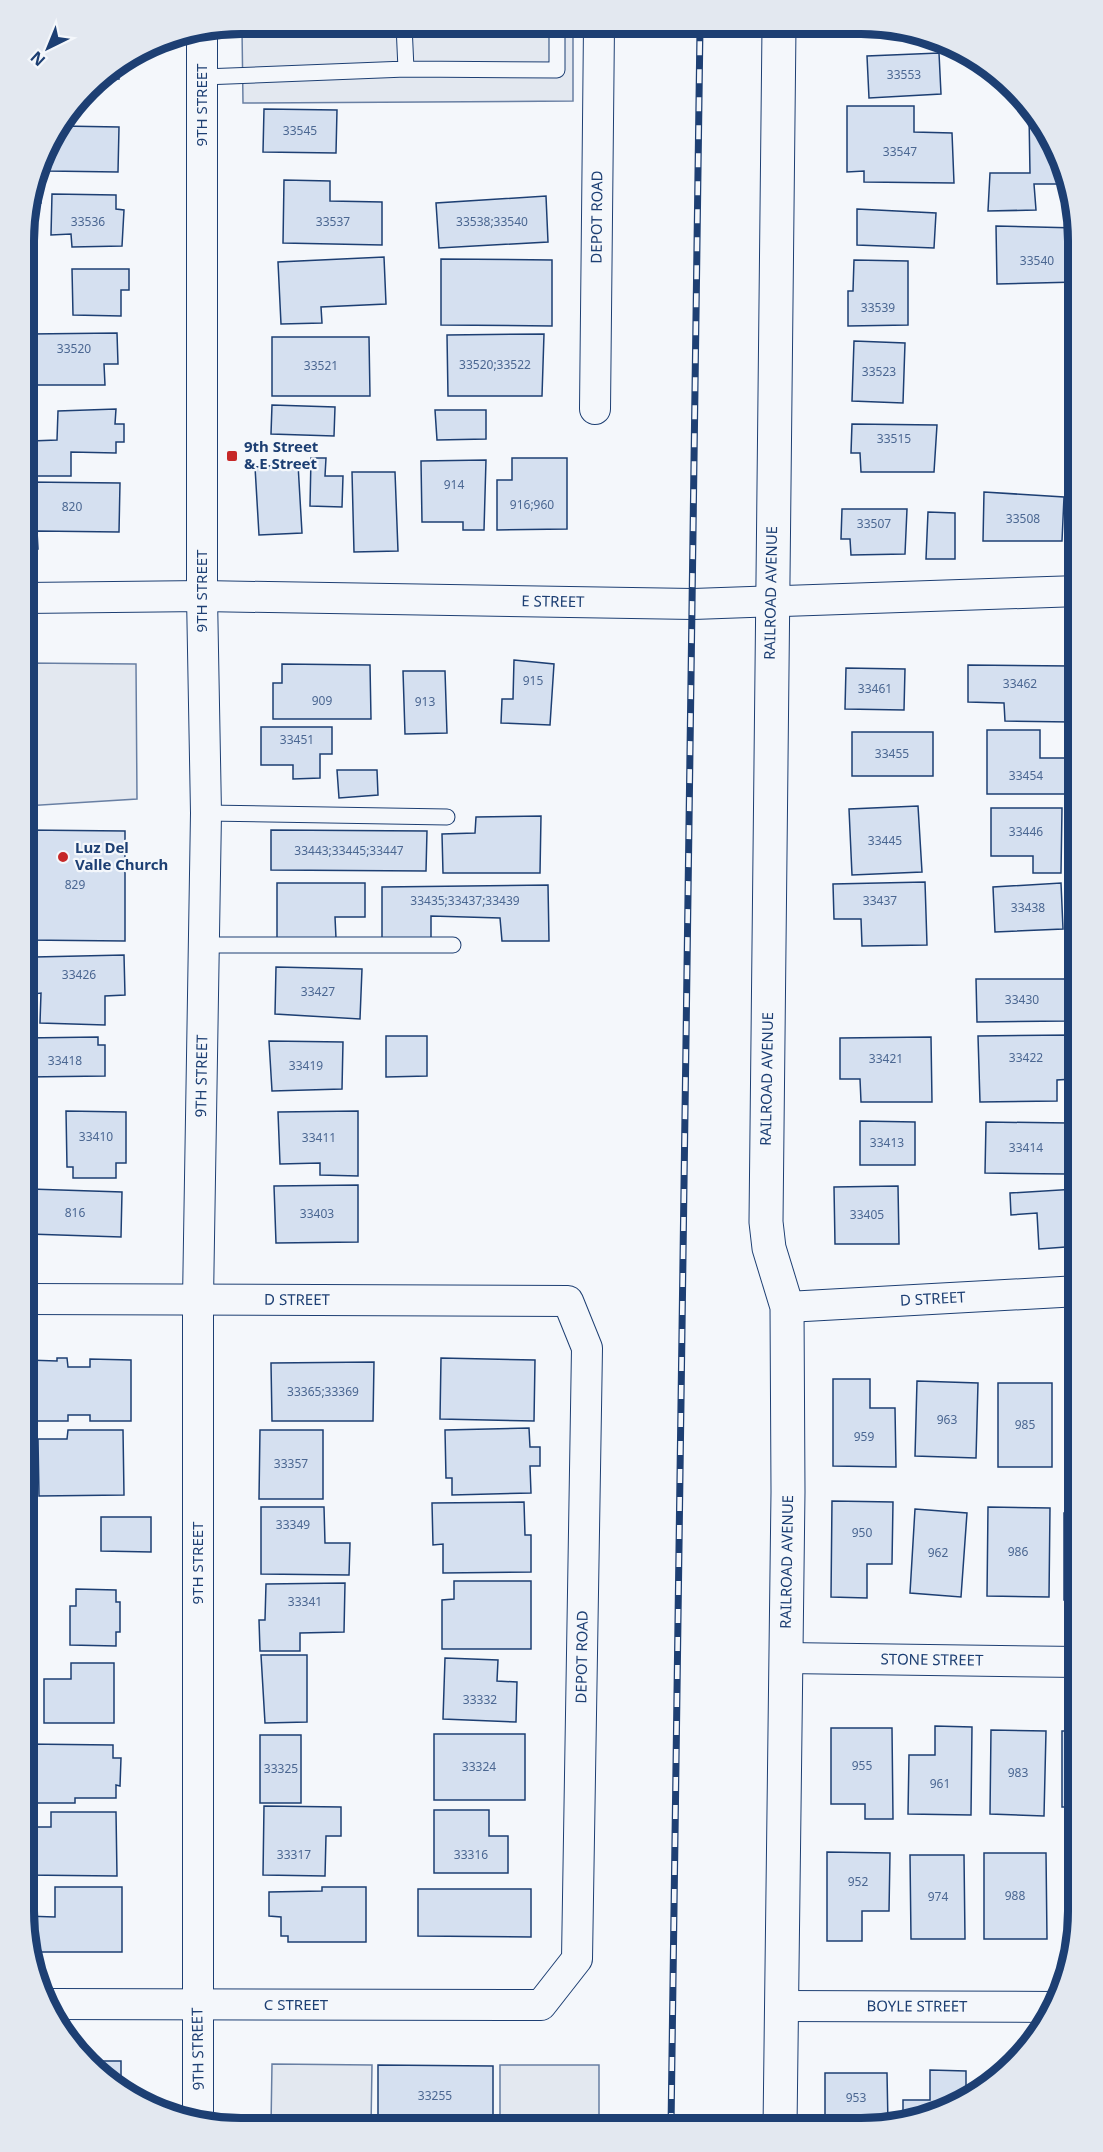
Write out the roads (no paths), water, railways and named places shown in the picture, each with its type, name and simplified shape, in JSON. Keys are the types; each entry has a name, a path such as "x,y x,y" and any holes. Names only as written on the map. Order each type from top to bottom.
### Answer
{"street":[{"name":"DEPOT ROAD","path":"595,409 599,34"},
{"name":"RAILROAD AVENUE","path":"778,34 766,1222 770,1248 787,1307 786,1658 780,2118"},
{"name":"9TH STREET","path":"198,2112 198,1300 206,813 202,596 202,38"},
{"name":"E STREET","path":"34,598 202,596 594,604 1068,591"},
{"name":"D STREET","path":"787,1307 1068,1293"},
{"name":"D STREET","path":"34,1299 568,1301"},
{"name":"DEPOT ROAD","path":"541,2005 577,1959 587,1348 568,1301"},
{"name":"STONE STREET","path":"786,1658 1068,1662"},
{"name":"C STREET","path":"57,2004 541,2005"},
{"name":"BOYLE STREET","path":"781,2006 1045,2007"}],"lane":[{"path":"202,77 406,69 557,69 558,34"},
{"path":"404,35 406,69"},
{"path":"206,813 447,817"},
{"path":"204,945 453,945"}],"railway":[{"path":"671,2118 700,34"}],"place":[{"name":"9th Street & E Street","path":"232,456"},
{"name":"Luz Del Valle Church","path":"63,857"}]}
